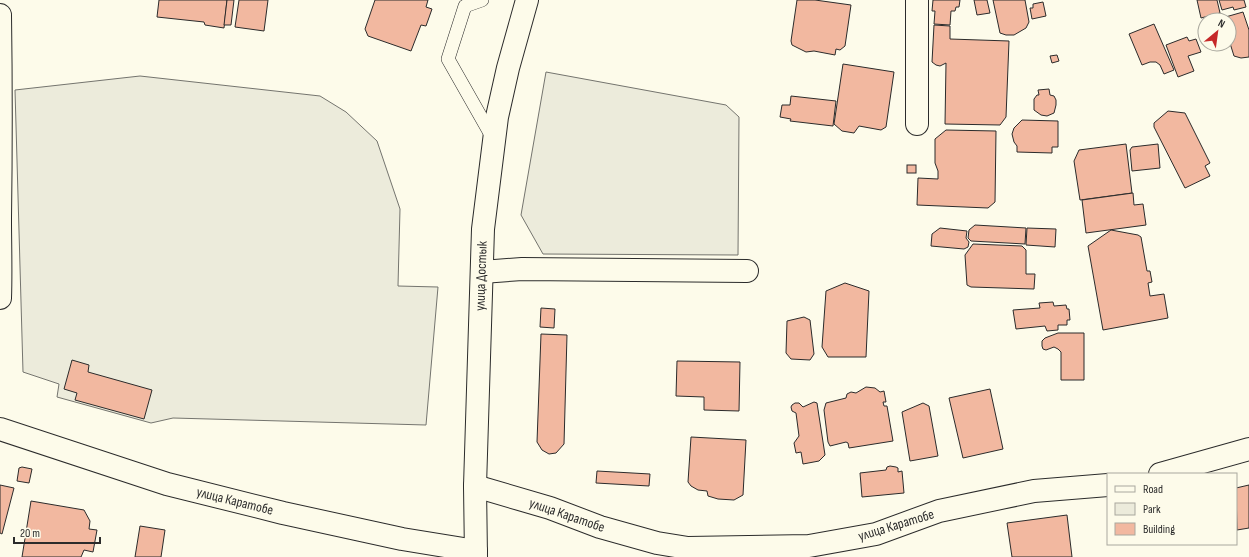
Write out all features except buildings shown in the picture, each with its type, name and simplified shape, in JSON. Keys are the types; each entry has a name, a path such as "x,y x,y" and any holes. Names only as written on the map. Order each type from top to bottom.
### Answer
{"street":[{"name":"улица Достык","path":"476,554 475,486 483,229 497,117 508,68 528,0"},
{"path":"917,0 917,124"},
{"path":"0,15 2,106 0,298"},
{"path":"482,272 522,269 747,271"},
{"name":"улица Каратобе","path":"0,429 167,484 283,513 476,554"},
{"path":"1164,473 1249,449"},
{"name":"улица Каратобе","path":"475,486 550,508 600,527 650,541 695,548 809,546 876,534 939,511 1027,493 1107,485"}],"lane":[{"path":"482,0 465,6 448,59 494,140"}],"green space":[{"path":"546,72 726,105 739,117 738,255 543,254 521,215"},
{"path":"140,76 320,96 346,112 377,141 400,209 398,286 438,287 426,425 173,418 151,423 57,397 59,384 23,372 15,90"}]}
